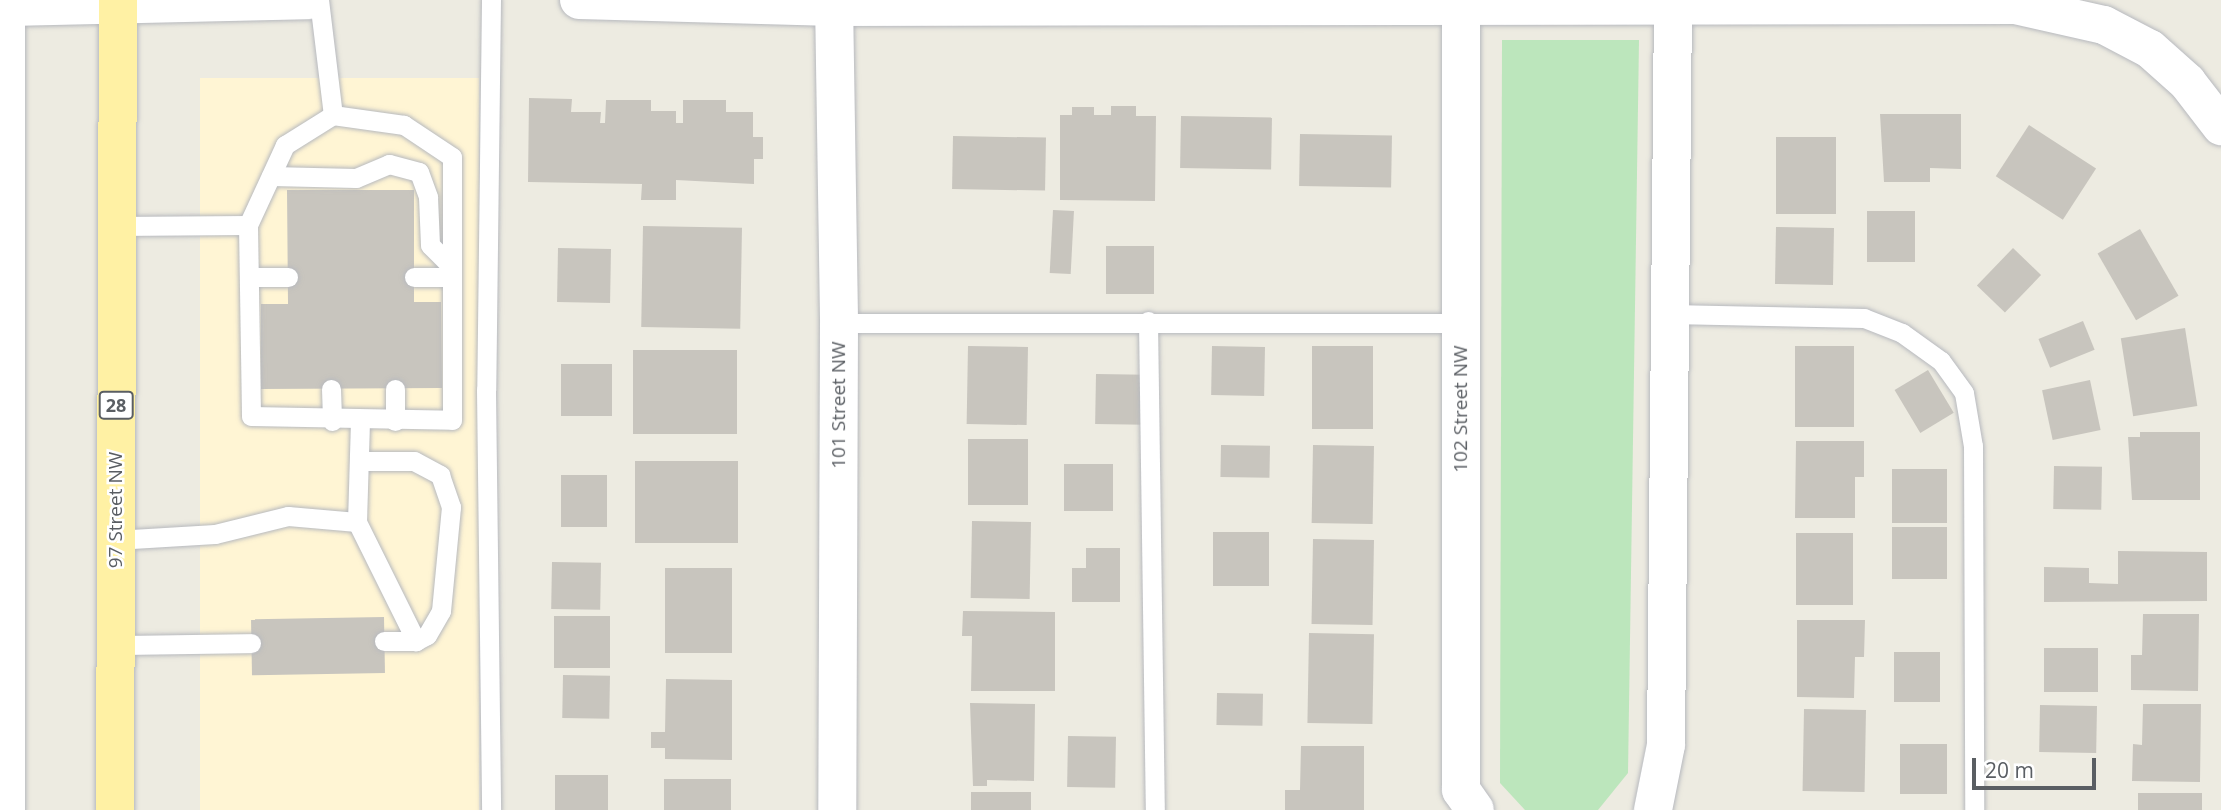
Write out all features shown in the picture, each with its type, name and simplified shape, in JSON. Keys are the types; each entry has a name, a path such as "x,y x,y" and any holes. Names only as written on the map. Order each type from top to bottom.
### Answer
{"main road":[{"name":"97 Street NW","path":"115,810 118,2"}],"street":[{"path":"6,810 3,405 6,3 309,0"},
{"path":"579,0 834,3 1673,2 2015,5 2112,12 2187,82 2221,127"},
{"path":"1653,810 1666,746 1673,2"},
{"name":"101 Street NW","path":"834,3 839,323 836,810"},
{"name":"102 Street NW","path":"1461,3 1461,790 1475,810"}],"lane":[{"path":"319,0 333,115"},
{"path":"491,0 486,390 491,810"},
{"path":"333,115 404,125 453,157 452,420 332,421 251,416 248,225 285,145 333,115"},
{"path":"271,176 356,177 389,164 419,172 428,197 430,245 451,272"},
{"path":"116,226 248,225"},
{"path":"415,277 451,272"},
{"path":"249,277 288,277"},
{"path":"1670,314 1864,318 1902,333 1941,361 1964,393 1973,446 1973,810"},
{"path":"1148,321 1154,810"},
{"path":"839,323 1461,323"},
{"path":"331,388 332,421"},
{"path":"395,388 395,421"},
{"path":"360,421 357,522 416,641"},
{"path":"360,461 414,461 440,475 451,507 441,611 427,635 416,641 384,641"},
{"path":"116,540 215,534 288,516 357,522"},
{"path":"115,645 251,643"}],"shaded area":[{"path":"200,78 479,78 479,810 200,810"}],"green space":[{"path":"1502,40 1639,40 1628,773 1598,810 1525,810 1500,783"}],"building":[{"path":"529,98 572,99 571,112 601,112 600,123 605,123 606,100 651,100 651,111 676,111 676,123 683,123 683,100 726,100 726,112 753,112 753,137 763,137 763,159 754,159 754,184 676,180 676,200 641,200 642,184 528,182"},
{"path":"1111,106 1136,106 1136,116 1156,116 1155,201 1060,200 1060,115 1072,115 1072,107 1094,107 1094,115 1111,115"},
{"path":"1880,114 1961,114 1961,169 1930,168 1930,182 1884,182"},
{"path":"1181,116 1272,118 1271,170 1180,168"},
{"path":"2029,125 2096,169 2063,220 1996,176"},
{"path":"1300,134 1392,136 1391,188 1299,186"},
{"path":"953,136 1046,138 1045,191 952,189"},
{"path":"1776,137 1836,137 1836,214 1776,214"},
{"path":"287,190 414,190 414,302 441,302 442,388 261,389 261,304 288,304"},
{"path":"1053,210 1074,211 1071,274 1050,273"},
{"path":"1867,211 1915,211 1915,262 1867,262"},
{"path":"643,226 742,228 740,329 641,327"},
{"path":"1776,227 1834,228 1833,285 1775,284"},
{"path":"2140,229 2178,296 2136,320 2098,254"},
{"path":"1106,246 1154,246 1154,294 1106,294"},
{"path":"558,248 611,249 610,303 557,302"},
{"path":"2013,248 2041,275 2005,312 1977,285"},
{"path":"2083,321 2095,350 2050,368 2038,339"},
{"path":"2185,328 2197,406 2133,416 2121,338"},
{"path":"968,346 1028,347 1027,425 967,424"},
{"path":"1212,346 1265,347 1264,396 1211,395"},
{"path":"1312,346 1373,346 1373,429 1312,429"},
{"path":"1795,346 1854,346 1854,427 1795,427"},
{"path":"633,350 737,350 737,434 633,434"},
{"path":"561,364 612,364 612,416 561,416"},
{"path":"1928,370 1954,413 1920,433 1895,390"},
{"path":"1096,374 1146,375 1145,425 1095,424"},
{"path":"2090,380 2101,430 2053,440 2042,390"},
{"path":"2140,432 2200,432 2200,500 2132,500 2128,437 2140,437"},
{"path":"968,439 1028,439 1028,505 968,505"},
{"path":"1796,441 1864,441 1864,477 1855,477 1855,518 1795,518"},
{"path":"1221,445 1270,446 1269,478 1220,477"},
{"path":"1313,445 1374,446 1373,524 1312,523"},
{"path":"635,461 738,461 738,543 635,543"},
{"path":"1064,464 1113,464 1113,511 1064,511"},
{"path":"2054,466 2102,467 2101,510 2053,509"},
{"path":"1892,469 1947,469 1947,523 1892,523"},
{"path":"561,475 607,475 607,527 561,527"},
{"path":"972,521 1031,522 1030,599 971,598"},
{"path":"1892,527 1947,527 1947,579 1892,579"},
{"path":"1213,532 1269,532 1269,586 1213,586"},
{"path":"1796,533 1853,533 1853,605 1796,605"},
{"path":"1313,539 1374,540 1373,625 1312,624"},
{"path":"1086,548 1120,548 1120,602 1072,602 1072,568 1086,568"},
{"path":"2118,551 2207,552 2207,601 2044,602 2044,567 2089,568 2089,583 2118,584"},
{"path":"552,562 601,563 600,610 551,609"},
{"path":"665,568 732,568 732,653 665,653"},
{"path":"963,611 1055,612 1055,691 971,691 972,636 962,636"},
{"path":"2143,614 2199,614 2198,691 2131,690 2131,655 2142,655"},
{"path":"554,616 610,616 610,668 554,668"},
{"path":"384,617 385,673 252,675 251,619"},
{"path":"1797,620 1865,620 1864,657 1855,657 1854,698 1797,697"},
{"path":"1309,633 1374,634 1372,724 1307,723"},
{"path":"2044,648 2098,648 2098,692 2044,692"},
{"path":"1894,652 1940,652 1940,702 1894,702"},
{"path":"563,675 610,676 609,719 562,718"},
{"path":"666,679 732,680 732,760 665,759 665,748 651,748 651,732 665,732"},
{"path":"1217,693 1263,694 1262,726 1216,725"},
{"path":"970,703 1035,704 1034,781 987,780 987,786 973,786"},
{"path":"2143,704 2201,704 2200,782 2132,781 2133,744 2142,745"},
{"path":"2040,705 2097,706 2096,753 2039,752"},
{"path":"1804,709 1866,710 1865,792 1803,791"},
{"path":"1068,736 1116,737 1115,788 1067,787"},
{"path":"1900,744 1947,744 1947,794 1900,794"},
{"path":"1301,746 1364,746 1364,810 1285,810 1285,790 1300,790"},
{"path":"555,775 608,775 608,810 555,810"},
{"path":"664,779 731,779 731,810 664,810"},
{"path":"971,792 1031,792 1031,810 971,810"},
{"path":"2138,793 2202,793 2202,810 2138,810"}]}
